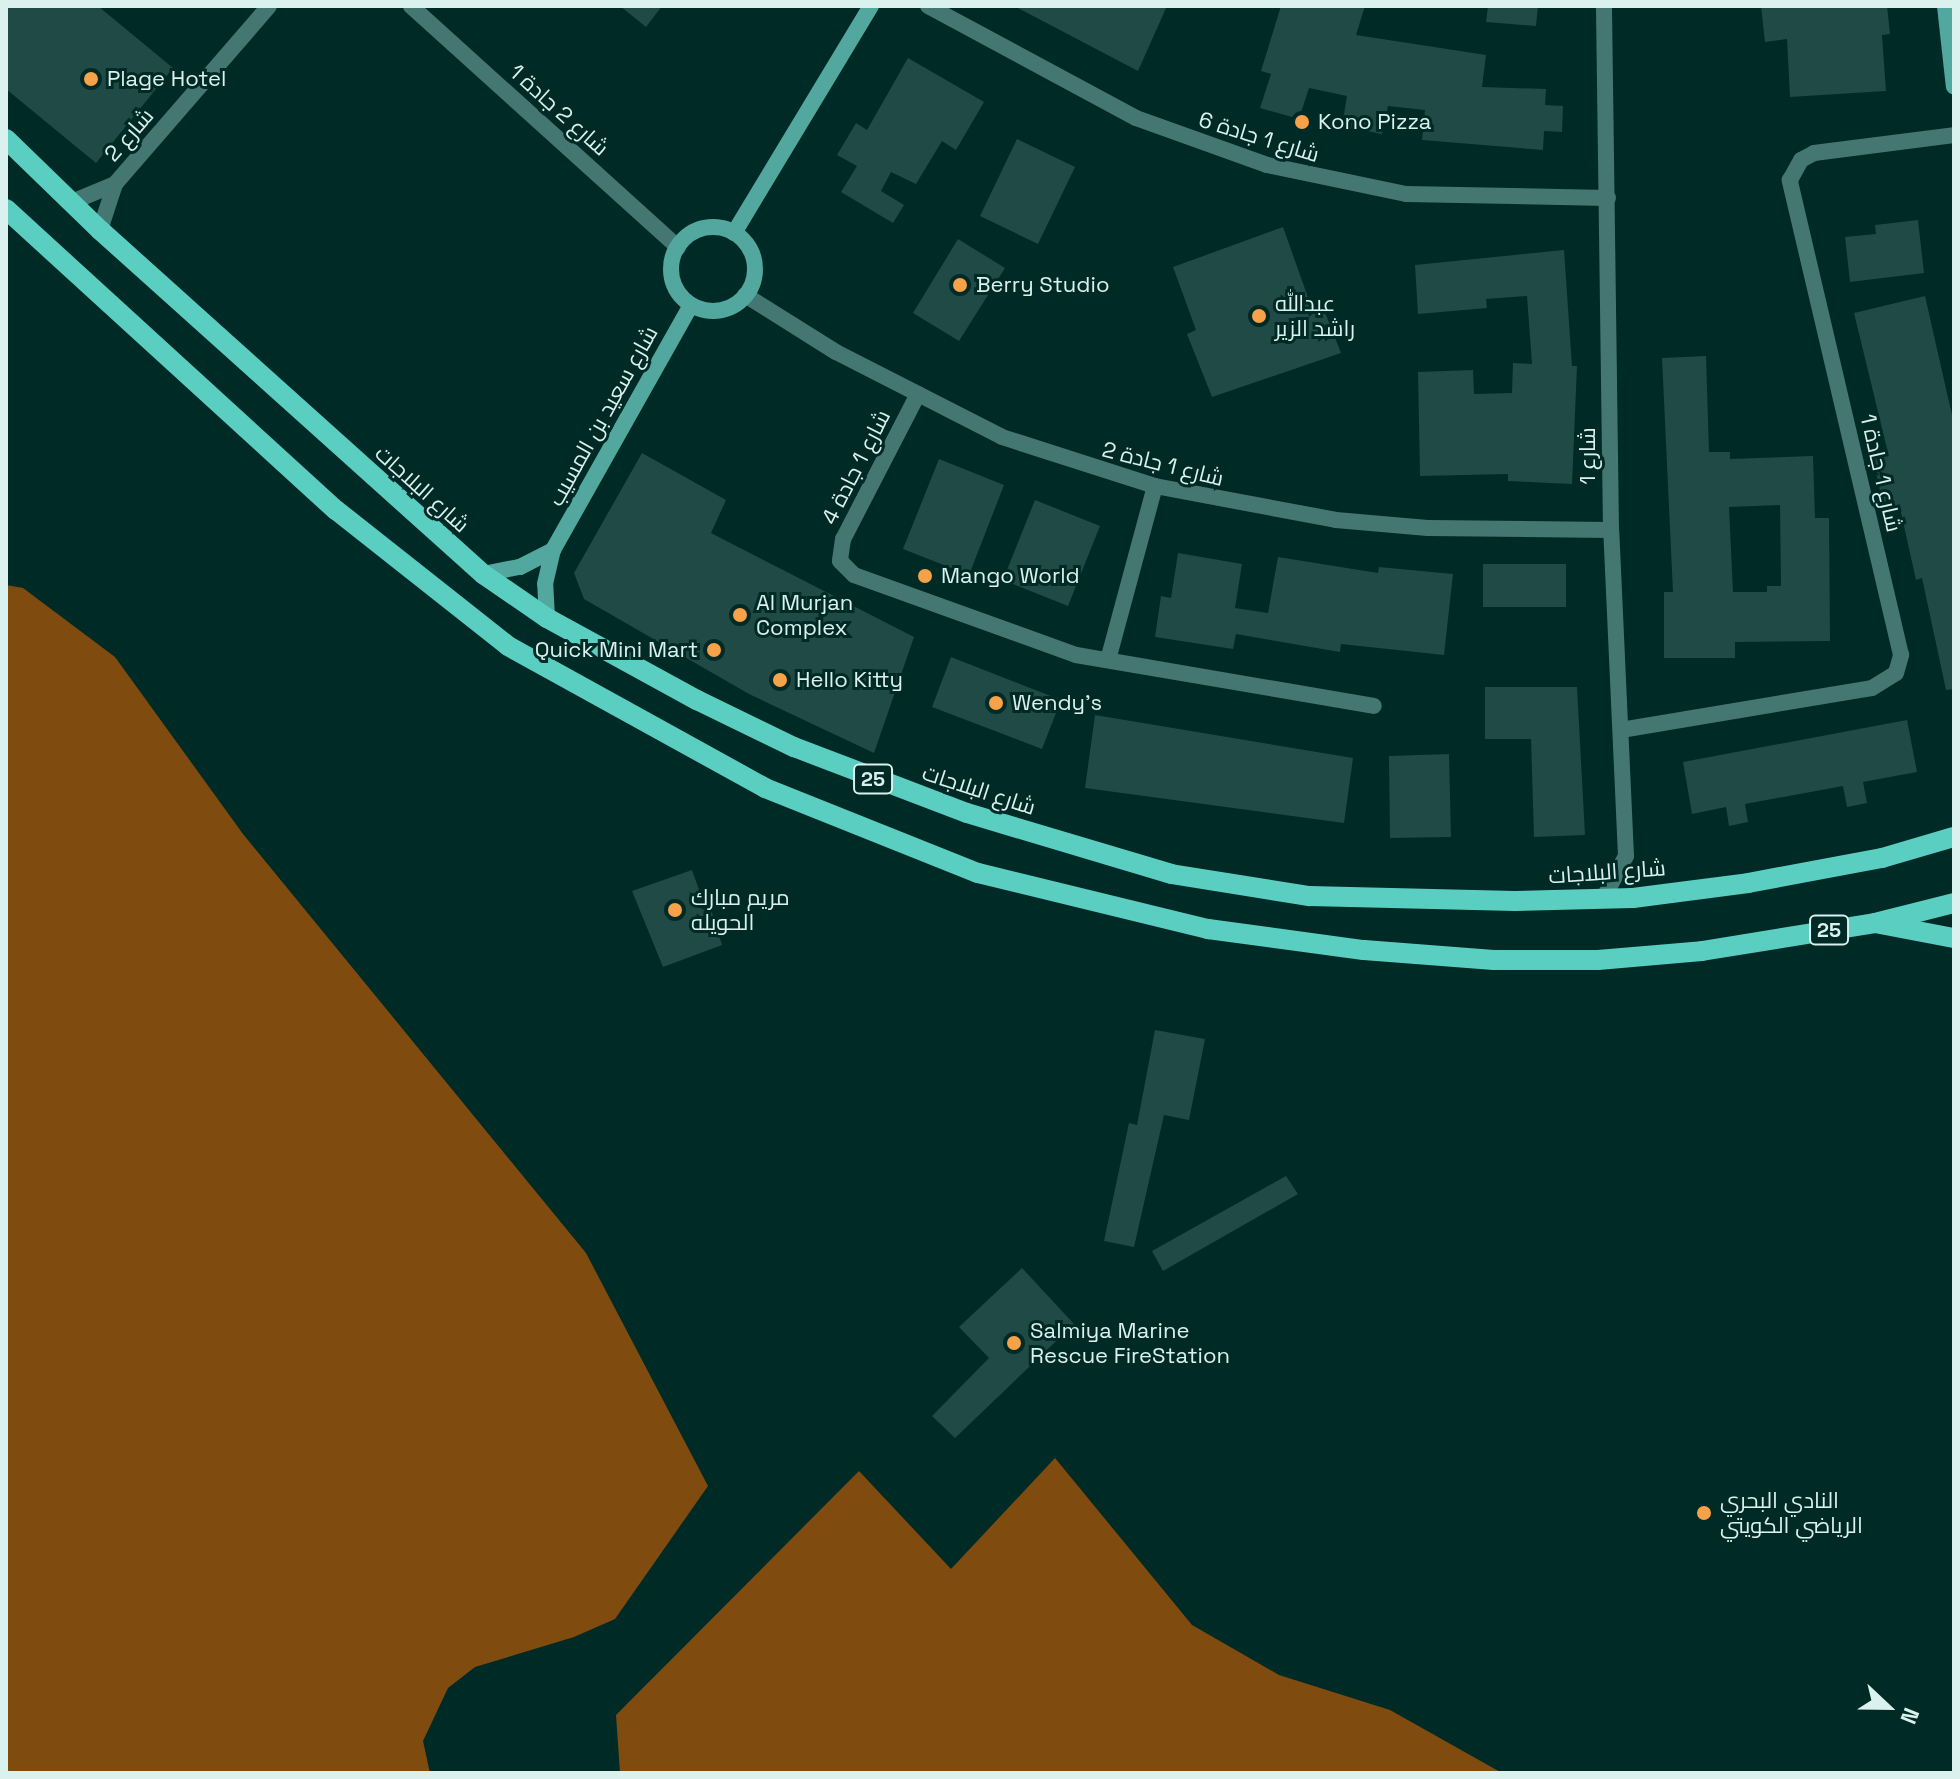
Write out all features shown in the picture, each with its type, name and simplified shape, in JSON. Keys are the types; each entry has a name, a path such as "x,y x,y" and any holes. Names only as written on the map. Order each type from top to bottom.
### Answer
{"main road":[{"name":"شارع البلاجات","path":"6,139 100,230 483,574 547,618 794,747 967,813 1171,874 1309,896 1603,899 1748,883 1882,858 1946,840"},
{"name":"25","path":"6,209 312,489 459,611 614,708 765,788 853,826 978,873 1130,913 1364,950 1494,960 1598,960 1702,951 1875,923 1954,903"},
{"path":"1946,840 1954,827"},
{"path":"1875,923 1954,938"}],"street":[{"name":"شارع 2","path":"100,230 115,184 269,6"},
{"name":"شارع 2 جادة 1","path":"411,6 678,247"},
{"path":"734,233 871,6"},
{"name":"شارع 1 جادة 6","path":"928,6 1136,118 1267,165 1406,194 1608,198"},
{"name":"شارع 1","path":"1603,899 1626,856 1611,530 1604,6"},
{"path":"1945,6 1954,87"},
{"name":"شارع 1 جادة 1","path":"1621,730 1872,688 1896,673 1901,655 1790,180 1796,166 1814,153 1954,135"},
{"name":"شارع 2","path":"72,202 115,184"},
{"path":"703,228 734,233 754,261 745,295 726,309 691,305 672,279 678,247 703,228"},
{"name":"شارع 1 جادة 2","path":"745,295 836,352 1002,437 1155,486 1336,520 1519,531 1611,530"},
{"name":"شارع سعيد بن المسيب","path":"547,618 545,584 553,550 691,305"},
{"name":"شارع 1 جادة 4","path":"918,394 843,539 840,561 854,575 1058,649 1374,706"},
{"path":"1108,660 1155,486"},
{"path":"483,574 520,567 553,550"}],"shaded area":[{"path":"6,585 23,588 115,657 243,834 586,1253 708,1486 615,1619 574,1637 475,1667 448,1688 423,1741 430,1773 6,1773"},
{"path":"1055,1458 1192,1625 1279,1675 1390,1710 1502,1773 620,1773 616,1715 859,1471 951,1569"}],"building":[{"name":"Plage Hotel","path":"6,6 98,6 173,68 96,163 6,89"},
{"path":"620,6 662,6 646,27"},
{"path":"1014,6 1167,6 1138,71"},
{"path":"1281,6 1365,6 1356,35 1486,55 1482,87 1546,89 1545,105 1563,106 1562,132 1544,131 1543,150 1422,140 1425,110 1388,106 1382,134 1342,126 1347,96 1309,88 1299,119 1260,108 1271,74 1261,71"},
{"path":"1488,6 1538,6 1536,26 1486,22"},
{"path":"1761,6 1887,6 1890,34 1882,35 1886,91 1790,97 1787,39 1765,42"},
{"path":"908,58 984,102 956,150 942,141 916,184 891,172 881,191 904,205 893,223 841,192 857,166 837,155 856,123 867,130"},
{"path":"1017,139 1075,167 1038,244 980,216"},
{"path":"1918,220 1924,273 1850,282 1845,237 1876,234 1875,225"},
{"name":"عبدالله راشد الزير","path":"1283,227 1310,303 1320,300 1341,353 1212,397 1187,334 1196,330 1173,267"},
{"path":"958,239 1005,268 959,341 913,313"},
{"path":"1564,250 1572,366 1577,366 1572,484 1508,481 1508,474 1420,476 1418,372 1473,370 1474,394 1512,393 1513,363 1532,364 1527,296 1486,299 1487,308 1418,314 1415,265"},
{"path":"1925,296 1954,424 1954,689 1946,690 1922,578 1916,580 1900,508 1884,511 1873,456 1888,453 1854,313"},
{"path":"1706,356 1709,452 1730,452 1730,459 1813,456 1815,518 1829,518 1830,641 1735,642 1735,658 1664,658 1664,592 1673,592 1662,358","holes":["1780,505 1781,586 1767,586 1767,592 1733,592 1729,507"]},
{"name":"Al Murjan Complex","path":"642,453 726,500 711,533 914,637 874,753 749,694 584,599 574,573"},
{"path":"939,459 1004,485 969,575 903,549"},
{"path":"1035,500 1100,526 1068,606 1003,580"},
{"path":"1178,553 1242,564 1235,608 1268,613 1278,557 1378,573 1379,567 1453,574 1444,655 1341,644 1340,652 1236,634 1233,649 1155,637 1161,596 1171,598"},
{"path":"1483,564 1566,564 1566,607 1483,607"},
{"name":"Wendy's","path":"951,657 1061,700 1042,749 932,707"},
{"path":"1485,687 1577,687 1585,835 1534,837 1531,739 1485,739"},
{"path":"1095,715 1353,758 1344,823 1085,788"},
{"path":"1907,720 1917,772 1863,782 1867,803 1847,807 1843,786 1745,804 1748,822 1729,826 1726,807 1692,814 1683,762"},
{"path":"1449,754 1451,837 1390,838 1389,756"},
{"name":"مريم مبارك الحويله","path":"692,870 703,901 708,900 722,945 663,967 632,891"},
{"path":"1155,1030 1205,1039 1189,1120 1164,1115 1134,1247 1104,1241 1129,1123 1137,1125"},
{"path":"1286,1176 1298,1194 1163,1271 1152,1251"},
{"name":"Salmiya Marine Rescue FireStation","path":"1022,1268 1074,1324 955,1438 932,1416 989,1358 959,1327"}],"place":[{"name":"Plage Hotel","path":"91,79"},
{"name":"Kono Pizza","path":"1302,122"},
{"name":"Berry Studio","path":"960,285"},
{"name":"عبدالله راشد الزير","path":"1259,316"},
{"name":"Mango World","path":"925,576"},
{"name":"Al Murjan Complex","path":"740,615"},
{"name":"Quick Mini Mart","path":"714,650"},
{"name":"Hello Kitty","path":"780,680"},
{"name":"Wendy's","path":"996,703"},
{"name":"مريم مبارك الحويله","path":"675,910"},
{"name":"Salmiya Marine Rescue FireStation","path":"1014,1343"},
{"name":"النادي البحري الرياضي الكويتي","path":"1704,1513"}]}
